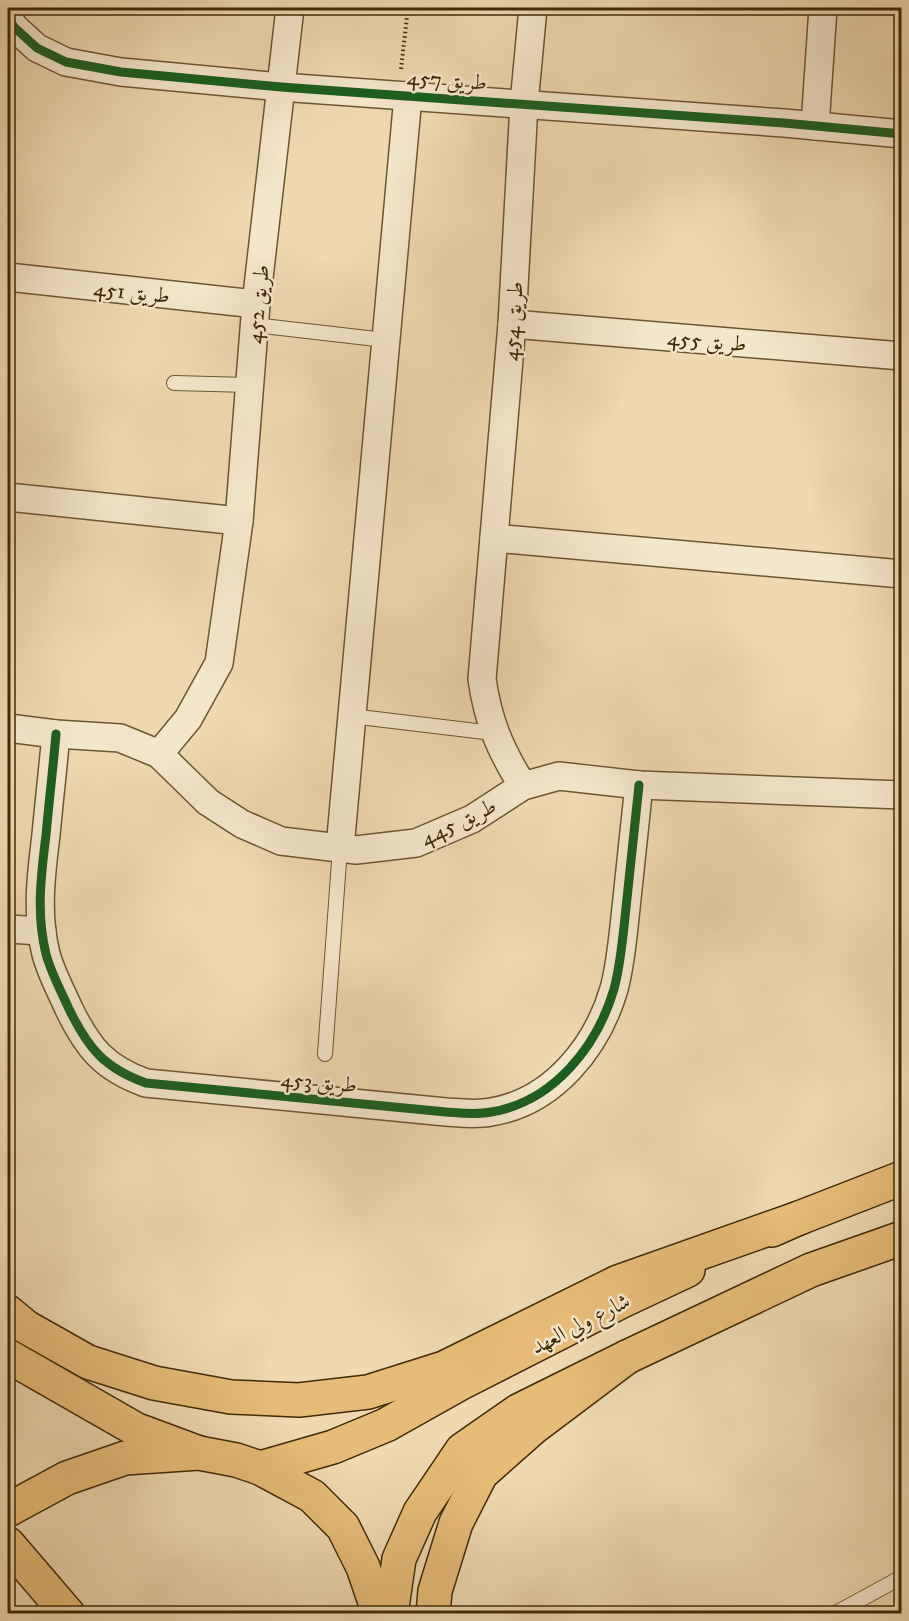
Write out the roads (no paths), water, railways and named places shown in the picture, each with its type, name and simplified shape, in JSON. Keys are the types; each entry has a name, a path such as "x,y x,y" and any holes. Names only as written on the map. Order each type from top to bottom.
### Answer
{"main road":[{"name":"شارع ولي العهد","path":"260,1468 333,1447 386,1425 459,1384 622,1301 799,1218 902,1178"},
{"path":"8,1312 26,1327 87,1362 154,1383 231,1397 299,1400 368,1392 444,1368 618,1282 799,1218"},
{"path":"391,1614 399,1559 420,1512 462,1450 518,1411 627,1357 811,1270 902,1238"},
{"path":"8,1356 137,1430 199,1453 260,1468 312,1496 342,1527 363,1567 379,1614"},
{"path":"433,1614 435,1590 456,1523 481,1474 534,1427 627,1357"},
{"path":"8,1510 67,1478 125,1458 199,1453"},
{"path":"8,1544 68,1614"}],"street":[{"path":"281,87 291,8"},
{"name":"طريق 454","path":"523,786 506,760 494,733 485,705 482,679 512,324 524,104 533,8"},
{"path":"815,126 823,8"},
{"name":"طريق 457","path":"8,17 14,27 37,48 66,62 121,72 281,87 902,134"},
{"name":"طريق 452","path":"159,754 188,720 219,663 239,521 255,315 281,87"},
{"path":"340,848 386,340 403,96"},
{"name":"طريق 451","path":"8,277 255,315"},
{"name":"طريق 455","path":"512,324 902,356"},
{"path":"8,497 239,521"},
{"path":"494,538 902,574"},
{"name":"طريق 445","path":"8,728 120,738 159,754 208,802 242,824 281,841 340,848 356,849 416,843 472,819 523,786 559,776 639,785 902,795"},
{"name":"طريق 453","path":"57,734 40,891 42,931 46,955 82,1036 110,1066 146,1083 166,1086 468,1114 513,1107 534,1098 553,1085 588,1045 603,1018 614,990 620,960 639,785"},
{"path":"8,929 42,931"}],"lane":[{"path":"255,315 386,340"},
{"path":"174,383 249,385"},
{"path":"351,716 494,733"},
{"path":"325,1054 340,848"},
{"path":"834,1614 902,1577"}]}
